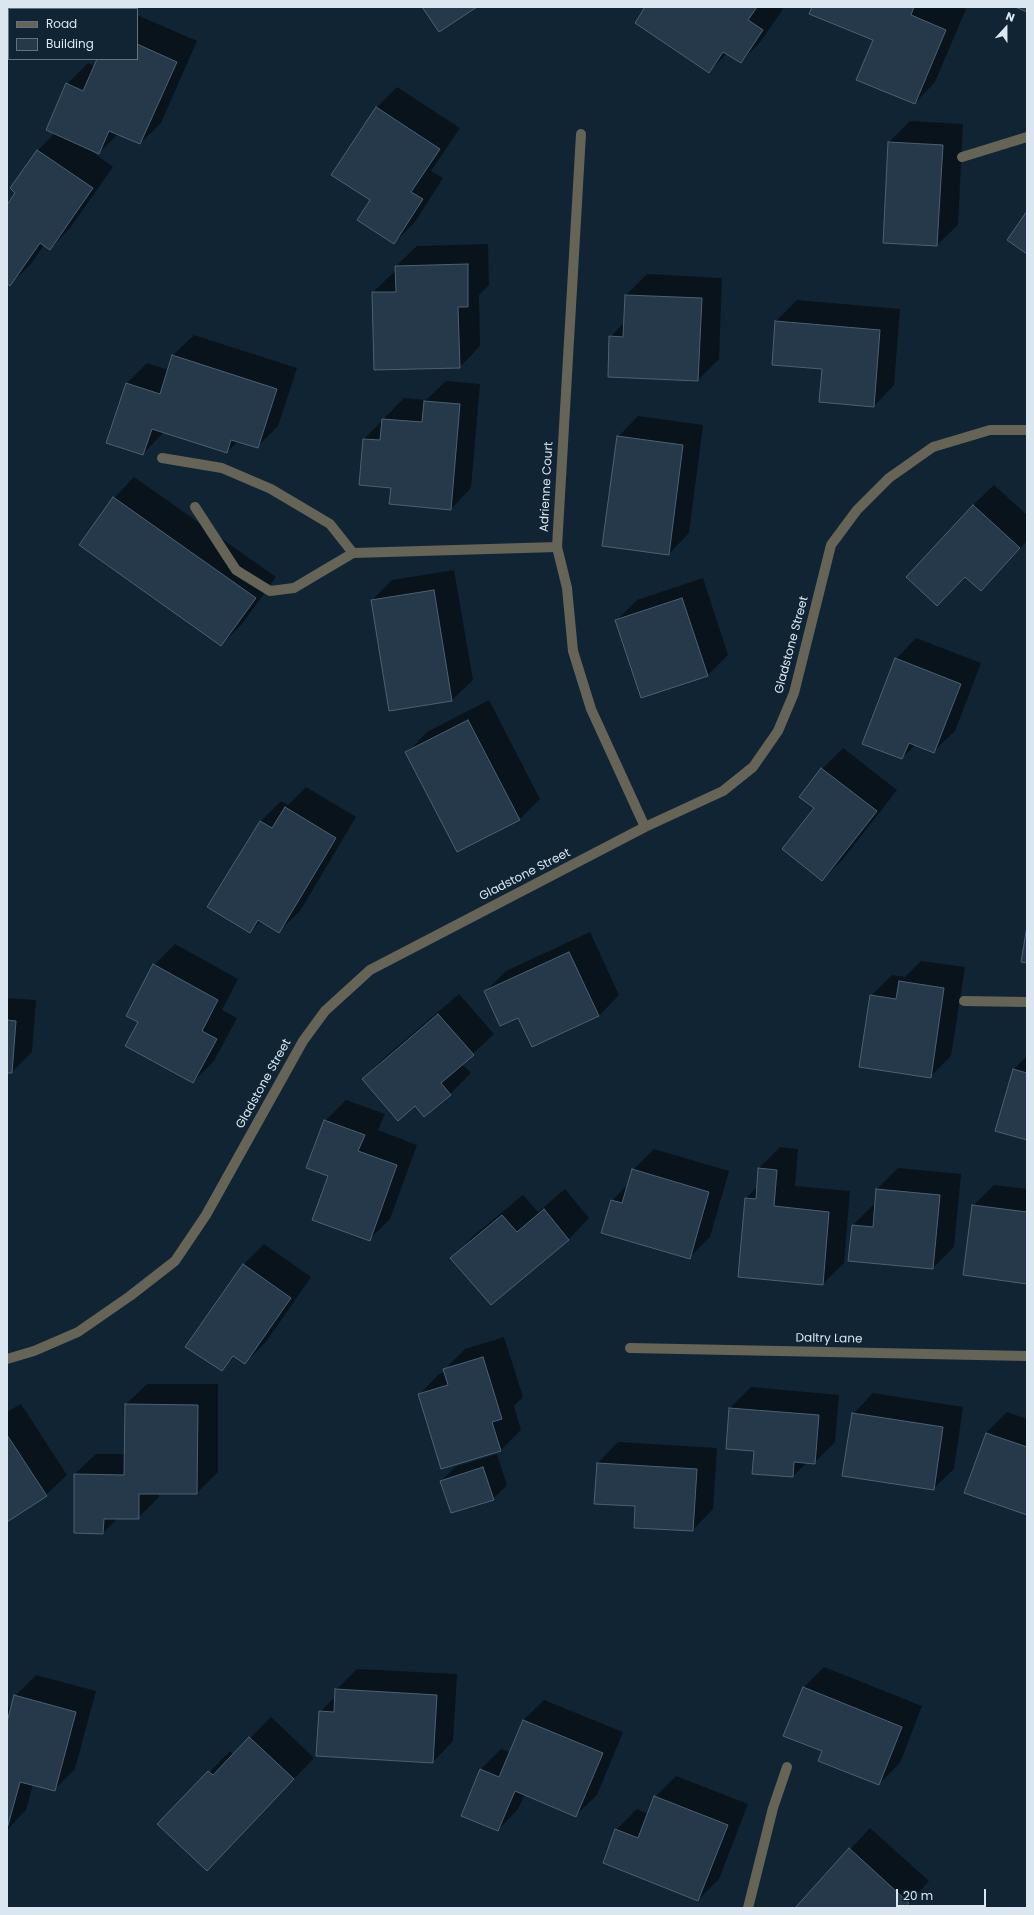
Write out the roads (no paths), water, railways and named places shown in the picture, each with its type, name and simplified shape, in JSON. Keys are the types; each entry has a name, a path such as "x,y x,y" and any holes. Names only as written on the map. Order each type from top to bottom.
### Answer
{"street":[{"name":"Adrienne Court","path":"581,134 557,547 567,588 573,651 589,702 645,827"},
{"path":"962,157 1027,137"},
{"name":"Gladstone Street","path":"7,1359 34,1351 78,1332 130,1296 175,1261 206,1215 303,1041 325,1011 370,970 645,827 723,791 753,767 778,731 794,693 831,545 857,510 889,478 934,447 990,430 1027,430"},
{"path":"162,458 222,468 271,489 330,524 353,552"},
{"path":"195,507 236,570 270,591 294,588 353,552 557,547"},
{"path":"964,1001 1027,1002"},
{"name":"Daltry Lane","path":"630,1348 1027,1356"},
{"path":"748,1908 773,1808 787,1767"}]}
